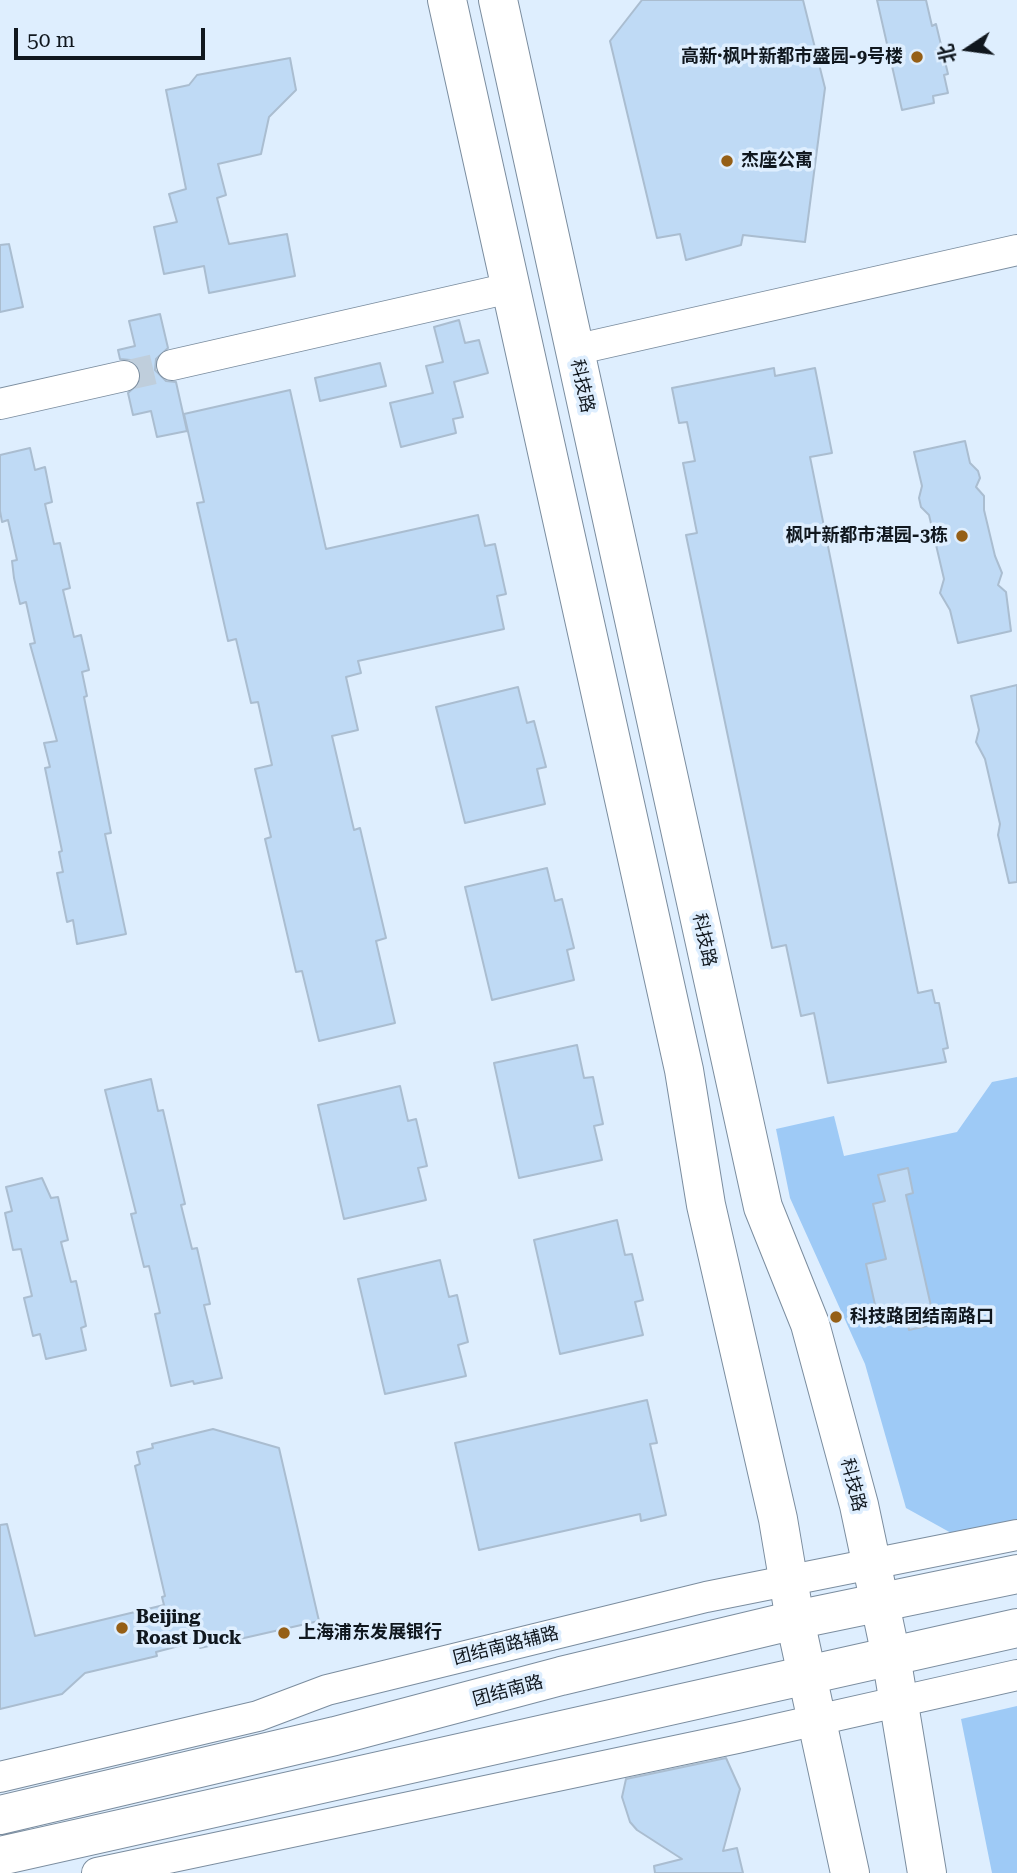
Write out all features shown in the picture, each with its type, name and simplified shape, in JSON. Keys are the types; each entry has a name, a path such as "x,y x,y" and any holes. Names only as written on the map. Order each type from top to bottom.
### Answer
{"main road":[{"path":"447,0 684,1070 706,1205 778,1519 807,1676 850,1873"},
{"name":"科技路","path":"498,0 763,1207 810,1324 875,1583 891,1656 927,1873"},
{"name":"团结南路","path":"0,1815 335,1737 561,1676 796,1620 875,1583 1017,1574"},
{"path":"0,1856 1017,1629"}],"street":[{"path":"574,350 1017,250"},
{"path":"172,365 510,288"},
{"path":"0,404 124,376"},
{"name":"团结南路辅路","path":"0,1777 258,1716 327,1690 706,1597 789,1581 875,1583 1017,1535"},
{"path":"97,1873 818,1720 1017,1675"}],"shaded area":[{"path":"1017,1077 1017,1519 953,1534 906,1508 865,1364 790,1198 776,1129 834,1116 844,1156 957,1132 992,1082"},
{"path":"1017,1706 1017,1873 992,1873 961,1719"}],"building":[{"name":"杰座公寓","path":"642,0 803,0 825,88 805,242 743,235 741,245 686,260 680,234 657,238 610,41"},
{"name":"高新·枫叶新都市盛园-9号楼","path":"877,0 926,0 932,26 936,24 948,74 944,75 948,93 933,96 934,103 902,110"},
{"path":"290,58 296,90 269,117 261,154 218,164 226,195 217,198 229,244 287,234 295,276 209,293 204,266 164,274 154,227 177,222 169,194 186,189 166,90 189,85 197,75"},
{"path":"9,244 23,307 0,312 0,245"},
{"path":"160,314 168,348 156,359 155,370 166,381 176,382 187,431 157,437 151,411 133,415 128,393 140,382 141,372 130,360 120,359 118,350 135,346 129,321"},
{"path":"459,320 465,343 479,340 488,373 454,382 463,417 453,419 456,433 401,447 390,403 433,393 426,366 443,362 434,327"},
{"path":"380,363 386,386 320,401 315,378"},
{"path":"774,368 775,376 815,368 832,453 810,457 918,993 932,990 935,1003 939,1003 948,1048 943,1049 946,1062 828,1083 814,1013 801,1016 786,945 772,948 686,535 697,533 683,463 695,461 687,422 679,423 672,388"},
{"path":"290,390 326,549 478,515 485,546 495,544 506,594 497,596 504,629 358,661 361,673 346,677 358,730 332,736 354,830 360,828 386,938 376,941 395,1023 319,1041 302,971 296,972 265,839 271,837 255,769 272,765 258,702 251,703 236,639 228,641 197,503 204,502 184,414"},
{"name":"枫叶新都市湛园-3栋","path":"965,441 970,463 978,471 980,478 976,487 984,496 984,510 1002,573 998,585 1006,592 1011,631 958,643 950,610 940,593 944,579 929,515 921,507 919,498 922,486 914,452"},
{"path":"30,448 35,470 45,467 52,502 45,504 54,544 60,543 70,588 63,590 74,637 81,635 89,670 82,672 87,696 84,697 111,833 105,834 126,934 77,944 73,920 67,922 57,873 63,872 59,852 62,851 45,768 50,767 44,743 57,741 30,644 35,643 26,602 20,604 14,578 12,561 17,560 8,520 2,522 0,511 0,455"},
{"path":"1017,685 1017,882 1009,883 998,835 1000,824 985,759 976,742 979,730 971,696"},
{"path":"518,687 527,723 534,721 546,767 537,769 545,804 465,823 436,707"},
{"path":"547,868 555,901 562,899 574,948 567,950 574,980 492,1000 465,887"},
{"path":"577,1045 584,1078 593,1077 603,1124 594,1126 602,1160 519,1178 494,1063"},
{"path":"151,1079 158,1111 163,1110 185,1204 181,1205 192,1249 197,1248 210,1304 204,1305 222,1378 194,1384 193,1381 171,1386 155,1314 160,1313 149,1266 144,1267 131,1214 136,1213 105,1090"},
{"path":"400,1086 408,1121 416,1119 427,1166 418,1168 426,1200 344,1219 318,1105"},
{"path":"908,1168 913,1193 906,1195 935,1324 909,1330 904,1308 877,1314 866,1264 886,1259 873,1204 885,1201 878,1175"},
{"path":"42,1178 51,1198 58,1197 68,1240 61,1242 71,1282 76,1281 86,1326 81,1328 86,1350 46,1359 40,1334 33,1336 24,1298 32,1296 21,1249 13,1250 5,1213 12,1211 6,1187"},
{"path":"617,1220 625,1255 632,1254 643,1300 635,1302 643,1335 560,1354 534,1240"},
{"path":"440,1260 449,1297 457,1295 468,1342 458,1345 466,1376 385,1394 358,1279"},
{"path":"647,1400 657,1443 650,1444 666,1515 641,1521 640,1514 479,1550 455,1443"},
{"path":"213,1429 279,1448 319,1621 200,1648 198,1641 156,1652 157,1656 85,1673 62,1694 0,1709 0,1525 7,1524 35,1636 164,1605 162,1597 165,1596 135,1466 140,1464 137,1452 153,1448 152,1444"},
{"path":"726,1758 740,1789 723,1851 737,1848 743,1873 655,1873 654,1866 682,1859 637,1830 630,1822 622,1797 626,1779"}],"tunnel":[{"path":"124,376 172,365"}],"place":[{"name":"高新·枫叶新都市盛园-9号楼","path":"917,57"},
{"name":"杰座公寓","path":"727,161"},
{"name":"枫叶新都市湛园-3栋","path":"962,536"},
{"name":"科技路团结南路口","path":"836,1317"},
{"name":"Beijing Roast Duck","path":"122,1628"},
{"name":"上海浦东发展银行","path":"284,1633"}]}
